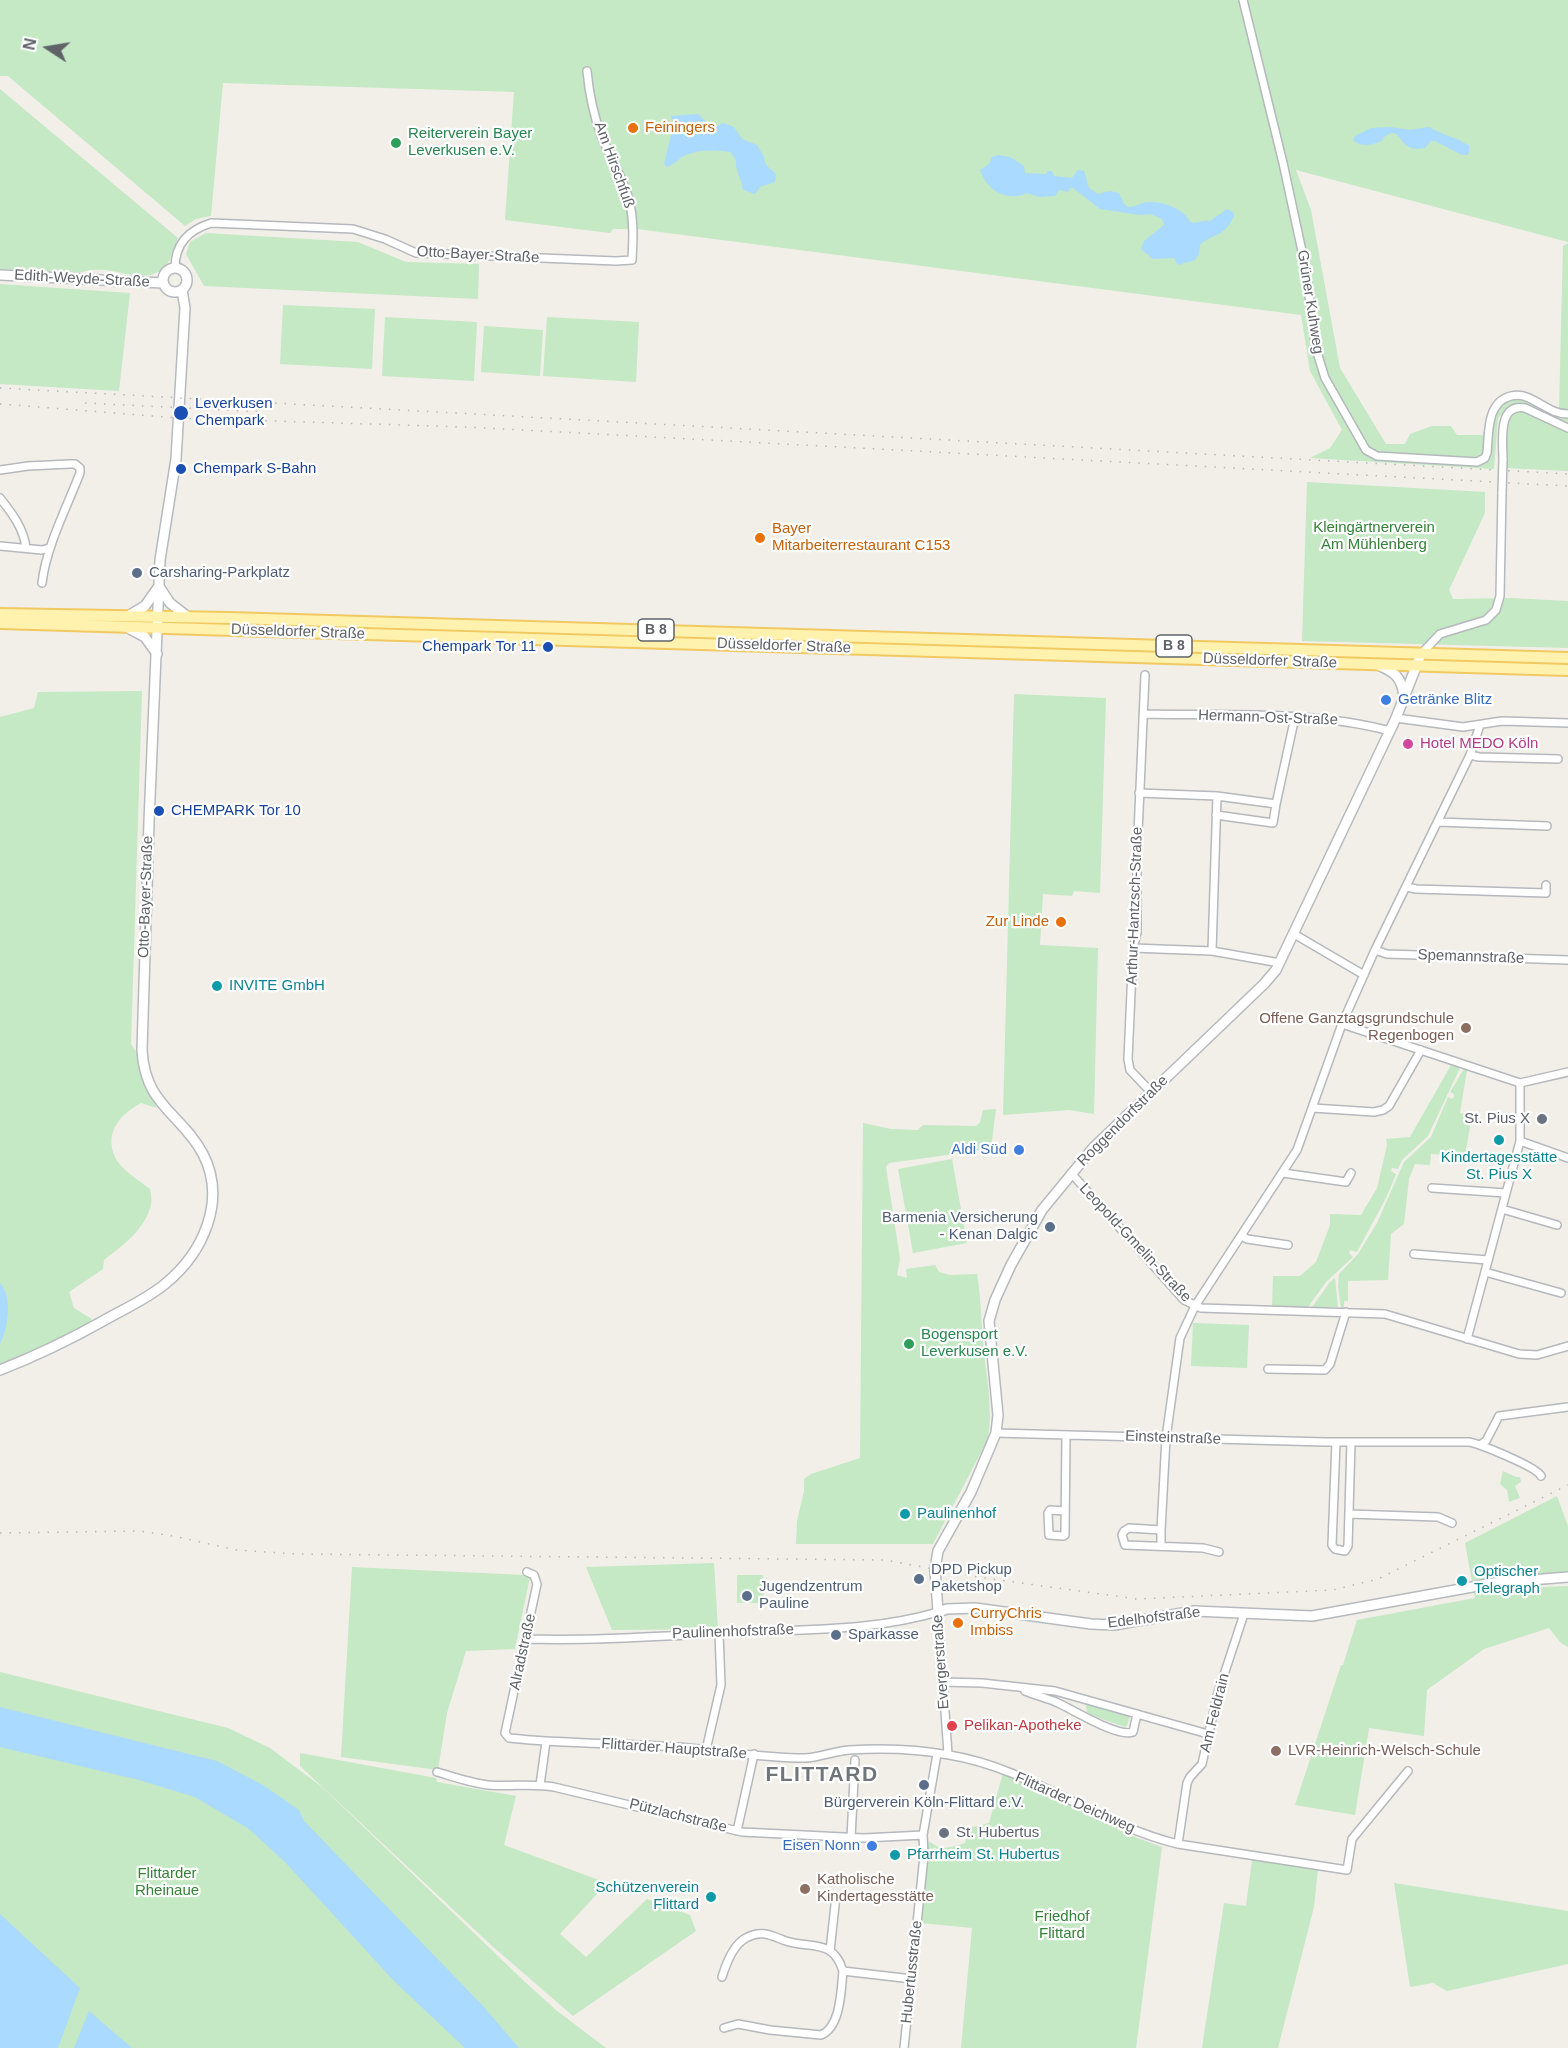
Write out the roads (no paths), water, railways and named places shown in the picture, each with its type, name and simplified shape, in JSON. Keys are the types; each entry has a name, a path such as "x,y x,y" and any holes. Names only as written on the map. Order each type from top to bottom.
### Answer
{"main road":[{"name":"Düsseldorfer Straße","path":"0,614 507,639 815,641 1568,658"},
{"name":"Düsseldorfer Straße","path":"158,622 188,617 507,627 1416,666 1568,670"},
{"name":"Düsseldorfer Straße","path":"0,623 127,621"},
{"path":"507,627 507,639"}],"street":[{"name":"Grüner Kuhweg","path":"1243,0 1305,264 1316,349 1325,378 1366,450 1377,456 1478,462 1485,458 1487,453 1493,410 1507,397 1521,395 1555,413 1568,414"},
{"name":"Am Hirschfuß","path":"587,71 601,134 630,202 634,238 632,260"},
{"name":"Otto-Bayer-Straße","path":"175,268 180,245 187,235 199,227 211,224 353,229 385,239 416,253 632,260"},
{"path":"175,268 183,271 186,284 182,290 173,291 163,283 165,274 175,268"},
{"name":"Edith-Weyde-Straße","path":"0,275 163,283"},
{"name":"Otto-Bayer-Straße","path":"0,1370 58,1346 156,1290 172,1278 192,1254 205,1231 210,1215 213,1192 206,1161 195,1142 156,1098 146,1075 143,1059 149,822 159,586 162,538 176,459 185,308 182,290"},
{"path":"1420,654 1440,634 1486,620 1496,610 1500,596 1504,420 1511,410 1517,407 1525,408 1568,428"},
{"path":"0,470 70,464 75,464 80,468 60,525 49,548 42,583"},
{"path":"0,498 20,527 25,537 26,548"},
{"path":"0,546 42,550 49,548"},
{"path":"157,654 145,637 127,621 145,606 159,586 170,603 188,617"},
{"name":"Roggendorfstraße","path":"935,1569 938,1551 971,1492 996,1432 998,1415 990,1322 994,1300 1035,1220 1093,1148 1264,984 1280,963 1396,718 1420,654"},
{"path":"1377,664 1398,675 1404,697"},
{"name":"Arthur-Hantzsch-Straße","path":"1145,675 1139,794 1137,933 1133,948 1128,1059 1130,1070 1151,1092"},
{"name":"Hermann-Ost-Straße","path":"1144,714 1342,720 1390,731"},
{"path":"1216,815 1273,823 1294,717"},
{"path":"1396,718 1462,727 1508,721 1568,723"},
{"path":"1161,1546 1166,1438 1179,1345 1195,1306 1301,1142 1342,1024 1375,950 1470,754 1480,725"},
{"path":"1470,754 1479,757 1558,759"},
{"path":"1139,794 1216,796 1276,804"},
{"path":"1212,951 1216,796"},
{"path":"1437,822 1547,826"},
{"path":"1407,886 1416,889 1546,893 1546,885"},
{"path":"1294,934 1364,975"},
{"path":"1133,948 1212,951 1280,963"},
{"name":"Spemannstraße","path":"1375,950 1387,954 1568,960"},
{"path":"1342,1024 1520,1083 1568,1072"},
{"path":"1313,1108 1374,1112 1383,1110 1391,1102 1420,1050"},
{"path":"1467,1339 1520,1141 1520,1083"},
{"path":"1520,1141 1568,1158"},
{"name":"Leopold-Gmelin-Straße","path":"1071,1173 1184,1300 1195,1306 1385,1314 1529,1355 1549,1353 1568,1346"},
{"path":"1283,1173 1346,1182 1351,1173"},
{"path":"1432,1188 1506,1194"},
{"path":"1502,1209 1557,1225"},
{"path":"1242,1236 1247,1239 1288,1245"},
{"path":"1414,1254 1488,1260"},
{"path":"1485,1272 1561,1293"},
{"path":"1268,1369 1325,1370 1330,1364 1346,1312"},
{"path":"1480,1445 1486,1441 1499,1416 1568,1407"},
{"name":"Einsteinstraße","path":"996,1432 1336,1442 1468,1442 1533,1467 1541,1476"},
{"path":"1065,1511 1066,1435"},
{"path":"1336,1442 1332,1545 1340,1551 1345,1551 1348,1546 1351,1442"},
{"path":"1349,1514 1438,1517 1452,1523"},
{"path":"1161,1530 1129,1528 1122,1535 1125,1545 1203,1548 1219,1552"},
{"name":"Evergerstraße","path":"935,1569 948,1755"},
{"name":"Alradstraße","path":"507,1736 505,1733 537,1584 534,1575 528,1572"},
{"name":"Edelhofstraße","path":"938,1612 946,1609 974,1608 1114,1625 1194,1611 1312,1616 1494,1583 1568,1577"},
{"name":"Paulinenhofstraße","path":"527,1639 876,1626 907,1621 938,1612"},
{"name":"Am Feldrain","path":"1178,1844 1187,1783 1203,1764 1217,1696 1245,1614"},
{"path":"706,1750 721,1685 719,1633"},
{"path":"943,1682 982,1683 1055,1691 1208,1734"},
{"path":"1016,1688 1056,1702 1126,1733 1133,1732 1137,1714"},
{"name":"Flittarder Hauptstraße","path":"507,1736 546,1742 706,1750 805,1758 848,1750 897,1750 948,1755"},
{"path":"540,1785 546,1742"},
{"path":"737,1831 754,1754"},
{"name":"Hubertusstraße","path":"904,2048 924,1856 923,1835 937,1754"},
{"name":"Flittarder Deichweg","path":"948,1755 974,1761 1036,1783 1127,1827 1166,1841 1347,1870 1352,1839 1408,1771"},
{"path":"851,1838 855,1760"},
{"name":"Pützlachstraße","path":"437,1772 487,1785 540,1785 737,1831 851,1838 923,1835"},
{"path":"830,1951 836,1896"},
{"path":"722,1977 732,1955 745,1938 758,1934 777,1935 784,1940 796,1943 816,1944 830,1951 840,1961 843,1971 839,2006 834,2025 828,2032 821,2035 753,2028 738,2024 724,2028"},
{"path":"843,1971 912,1979"}],"water":[{"path":"698,114 713,128 723,123 734,127 742,139 757,145 766,165 776,174 775,182 760,187 755,194 743,190 736,160 730,152 695,152 667,167 664,164 674,123 671,116"},
{"path":"1391,127 1410,130 1429,127 1469,146 1469,153 1462,155 1435,141 1431,141 1425,148 1408,147 1394,133 1372,144 1364,145 1353,140 1355,136 1371,128"},
{"path":"998,155 1010,157 1024,166 1025,173 1046,174 1052,171 1054,176 1072,178 1078,170 1084,171 1089,188 1098,194 1110,191 1119,193 1128,207 1147,202 1166,204 1178,209 1190,222 1210,221 1227,209 1233,212 1234,216 1222,232 1200,245 1199,254 1195,260 1178,265 1174,258 1153,259 1141,249 1144,241 1164,225 1162,219 1151,214 1140,215 1100,209 1073,188 1070,188 1068,192 1059,190 1055,196 1039,197 1027,193 1012,196 999,193 987,184 980,170 989,164 992,157"},
{"path":"0,1283 7,1296 8,1313 0,1344"},
{"path":"0,1707 217,1761 263,1785 299,1810 304,1821 483,2006 519,2048 465,2048 393,1980 285,1862 249,1829 195,1797 139,1780 0,1747"},
{"path":"0,1914 80,1988 58,2048 0,2048"},
{"path":"89,2011 132,2048 74,2048"}],"railway":[{"path":"0,388 1568,474"},
{"path":"85,403 265,412"},
{"path":"0,404 177,418 467,427 1568,486"},
{"path":"0,1533 139,1531 237,1550 297,1554 885,1560 978,1577 1137,1599 1333,1590 1378,1579 1568,1485"}],"place":[{"name":"Feiningers","path":"633,128"},
{"name":"Reiterverein Bayer Leverkusen e.V.","path":"396,143"},
{"name":"Leverkusen Chempark","path":"181,413"},
{"name":"Chempark S-Bahn","path":"181,469"},
{"name":"Bayer Mitarbeiterrestaurant C153","path":"760,538"},
{"name":"Carsharing-Parkplatz","path":"137,573"},
{"name":"Chempark Tor 11","path":"548,647"},
{"name":"Getränke Blitz","path":"1386,700"},
{"name":"Hotel MEDO Köln","path":"1408,744"},
{"name":"CHEMPARK Tor 10","path":"159,811"},
{"name":"Zur Linde","path":"1061,922"},
{"name":"INVITE GmbH","path":"217,986"},
{"name":"Offene Ganztagsgrundschule Regenbogen","path":"1466,1028"},
{"name":"St. Pius X","path":"1542,1119"},
{"name":"Kindertagesstätte St. Pius X","path":"1499,1140"},
{"name":"Aldi Süd","path":"1019,1150"},
{"name":"Barmenia Versicherung - Kenan Dalgic","path":"1050,1227"},
{"name":"Bogensport Leverkusen e.V.","path":"909,1344"},
{"name":"Paulinenhof","path":"905,1514"},
{"name":"DPD Pickup Paketshop","path":"919,1579"},
{"name":"Optischer Telegraph","path":"1462,1581"},
{"name":"Jugendzentrum Pauline","path":"747,1596"},
{"name":"CurryChris Imbiss","path":"958,1623"},
{"name":"Sparkasse","path":"836,1635"},
{"name":"Pelikan-Apotheke","path":"952,1726"},
{"name":"LVR-Heinrich-Welsch-Schule","path":"1276,1751"},
{"name":"Bürgerverein Köln-Flittard e.V.","path":"924,1785"},
{"name":"St. Hubertus","path":"944,1833"},
{"name":"Eisen Nonn","path":"872,1846"},
{"name":"Pfarrheim St. Hubertus","path":"895,1855"},
{"name":"Katholische Kindertagesstätte","path":"805,1889"},
{"name":"Schützenverein Flittard","path":"711,1897"}],"district":[{"name":"FLITTARD","path":"822,1775"}],"park label":[{"name":"Kleingärtnerverein Am Mühlenberg","path":"1374,536"},
{"name":"Flittarder Rheinaue","path":"167,1882"},
{"name":"Friedhof Flittard","path":"1062,1926"}]}
